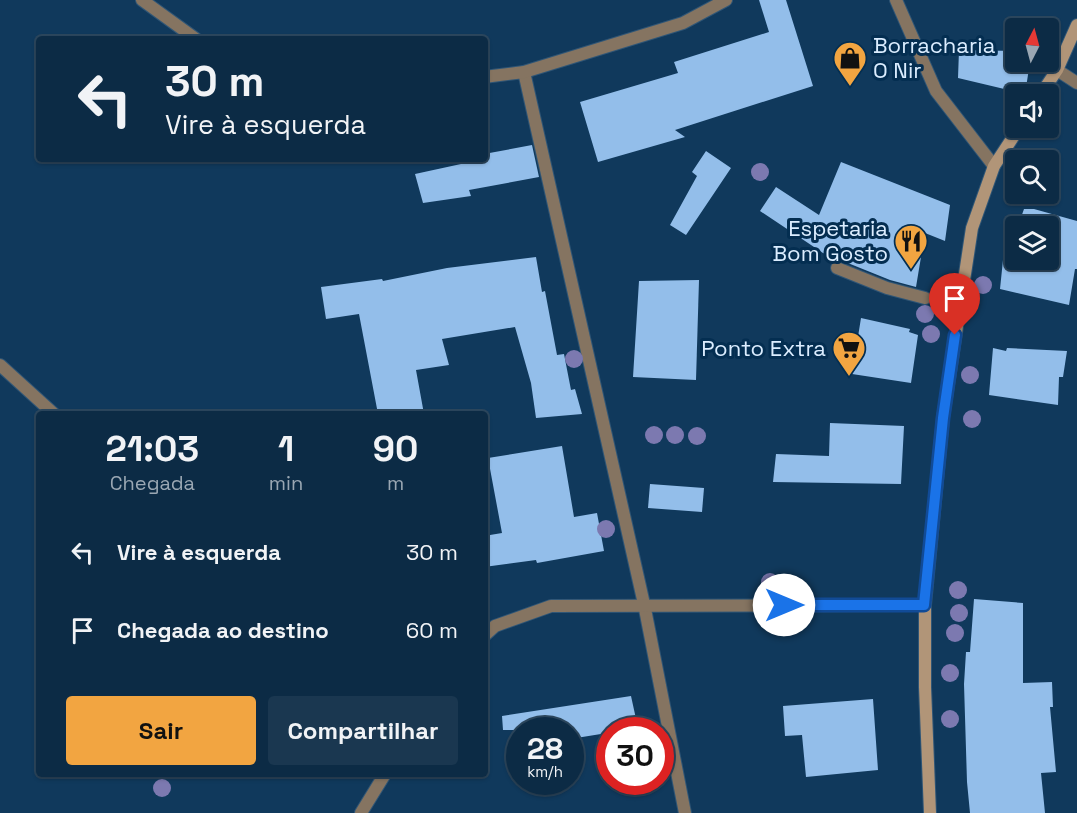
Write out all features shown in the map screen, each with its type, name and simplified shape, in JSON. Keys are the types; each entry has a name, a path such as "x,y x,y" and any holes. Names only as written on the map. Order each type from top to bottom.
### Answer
{"main road":[{"path":"1059,66 1077,25"},
{"path":"930,813 924,605 943,418 972,228 994,166 1012,138"}],"street":[{"path":"141,0 192,36"},
{"path":"488,76 524,72 683,22 726,0"},
{"path":"896,0 936,91 994,166"},
{"path":"1059,71 1077,83"},
{"path":"524,72 644,604 685,813"},
{"path":"837,268 887,288 925,298"},
{"path":"0,365 51,411"},
{"path":"488,632 495,626 551,606 924,605"},
{"path":"361,813 383,777"}],"building":[{"path":"759,0 786,0 813,86 675,130 685,137 598,162 580,102 678,73 674,62 769,32"},
{"path":"959,50 1005,51 1005,72 1028,72 1027,84 1005,84 1005,89 958,78"},
{"path":"532,145 539,177 469,190 471,196 423,203 415,174 470,162 488,162 488,153"},
{"path":"706,151 731,168 686,235 670,225 697,176 692,172"},
{"path":"841,162 950,205 945,241 925,233 916,287 890,280 823,253 760,211 776,187 819,215"},
{"path":"1024,209 1034,209 1077,221 1077,269 1075,269 1069,305 1000,289 1003,260 1005,260 1005,270 1059,270 1059,216 1022,216"},
{"path":"536,257 557,355 564,354 571,390 575,389 582,414 536,418 531,383 515,327 442,339 449,365 416,370 423,411 377,411 359,314 326,319 321,287 382,279 383,281 447,268"},
{"path":"699,280 696,380 633,377 639,281"},
{"path":"861,318 910,329 909,332 918,335 911,383 852,374"},
{"path":"993,348 1006,351 1007,348 1067,351 1063,377 1059,377 1058,405 989,395"},
{"path":"830,423 904,426 901,484 773,482 776,454 829,456"},
{"path":"562,446 574,517 597,513 604,551 537,563 536,560 488,566 488,535 502,533 488,458"},
{"path":"650,484 704,488 702,512 648,508"},
{"path":"974,599 1023,603 1023,683 1052,682 1053,707 1050,707 1056,772 1041,773 1045,813 970,813 964,684 966,652 970,652"},
{"path":"631,696 636,717 596,717 596,735 584,737 584,717 506,717 506,730 503,730 502,716"},
{"path":"873,699 878,770 806,777 802,735 785,736 783,706"}],"place":[{"name":"Borracharia O Nir","path":"850,87"},
{"name":"Espetaria Bom Gosto","path":"911,270"},
{"name":"Ponto Extra","path":"849,377"}],"route":[{"path":"784,605 924,605 943,418 955,335"}]}
